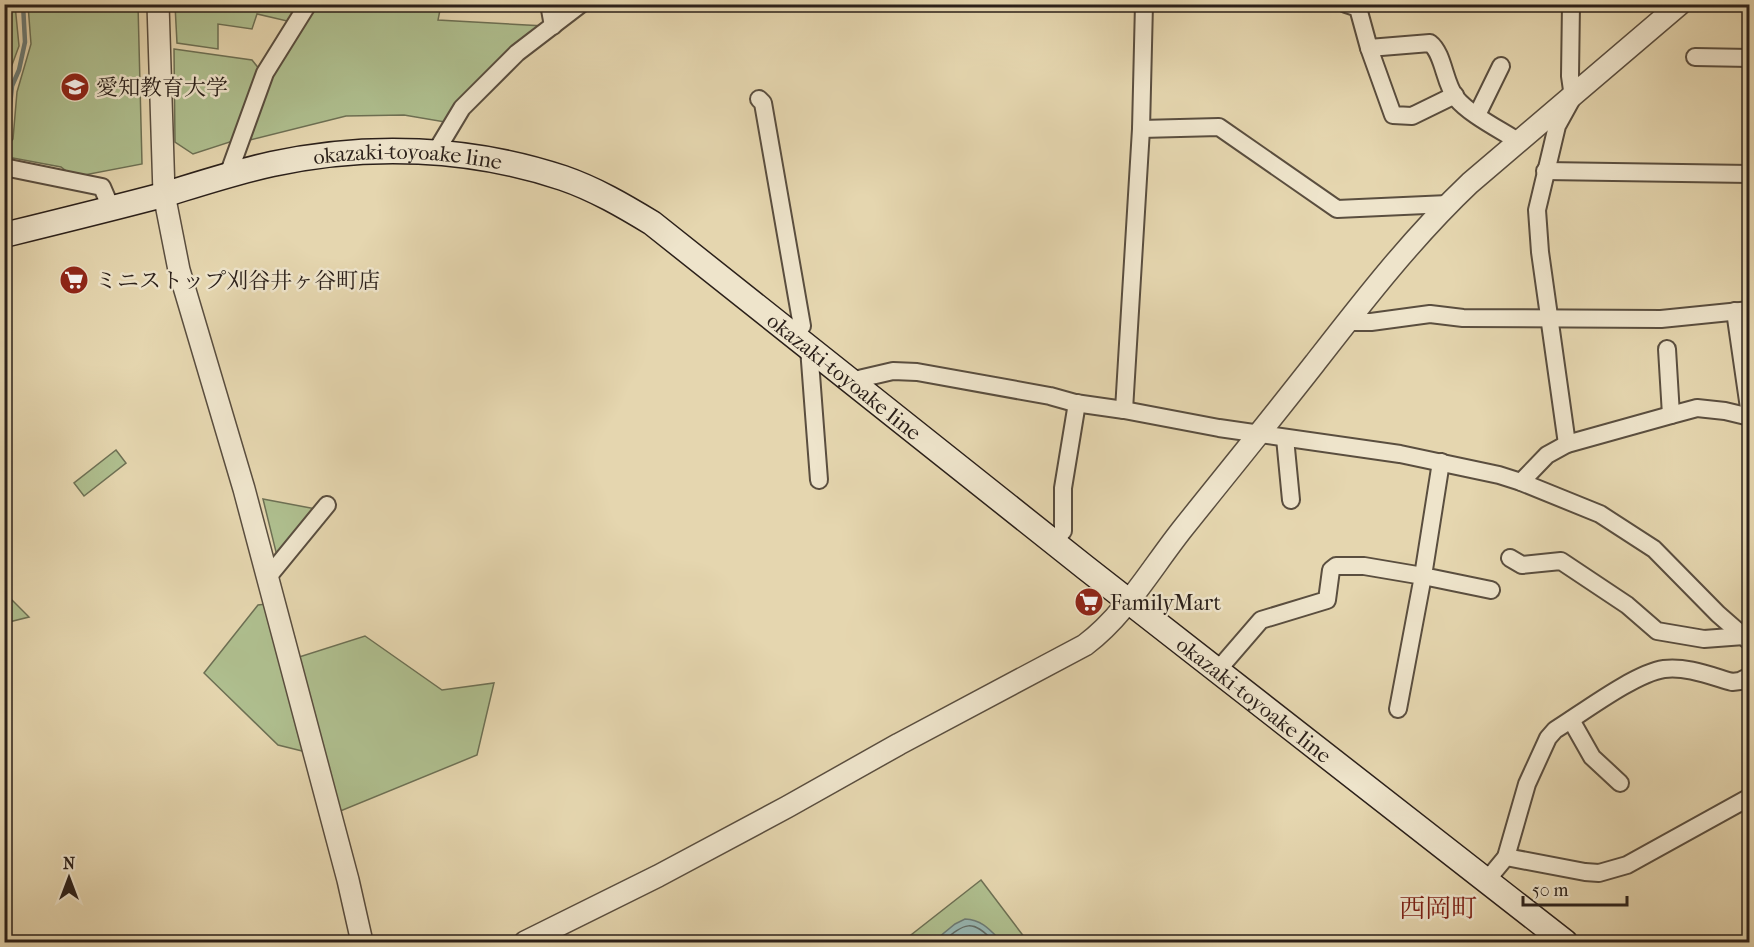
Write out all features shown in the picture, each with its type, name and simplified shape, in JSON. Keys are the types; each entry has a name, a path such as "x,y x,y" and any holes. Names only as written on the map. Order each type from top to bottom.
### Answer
{"main road":[{"name":"okazaki-toyoake line","path":"4,235 273,163 329,155 371,151 478,156 565,178 623,206 652,224 1565,942"}],"street":[{"path":"158,4 164,194 179,270 268,577 348,880 362,942"},
{"path":"228,175 265,73 308,4"},
{"path":"549,4 553,26"},
{"path":"435,153 462,108 517,53 581,4"},
{"path":"1124,410 1141,129 1144,4"},
{"path":"1346,4 1358,8 1369,48 1393,115 1412,116 1455,95"},
{"path":"1567,444 1540,252 1537,210 1557,126 1573,97 1570,76 1571,4"},
{"path":"525,942 658,876 787,807 899,744 1085,645 1102,633 1394,263 1448,204 1680,4"},
{"path":"1369,48 1430,43 1437,49 1443,73 1455,95 1477,115 1519,142"},
{"path":"1695,57 1749,58"},
{"path":"1477,115 1501,66"},
{"path":"759,99 763,103 802,326 801,342 819,480"},
{"path":"1141,129 1219,127 1337,209 1448,204"},
{"path":"4,167 102,187 111,208"},
{"path":"1545,171 1749,174"},
{"path":"1347,322 1371,322 1430,314 1463,318 1661,319 1742,310 1749,411 1697,408 1567,444 1547,455 1521,482"},
{"path":"1667,349 1671,415"},
{"path":"850,381 893,371 917,372 1077,403 1441,462 1521,482 1600,514 1654,549 1718,614 1747,639"},
{"path":"1054,542 1063,531 1063,488 1077,403"},
{"path":"1285,438 1291,500"},
{"path":"1398,709 1423,576 1441,462"},
{"path":"268,577 327,505"},
{"path":"1510,558 1522,565 1561,561 1627,605 1657,631 1704,639 1747,639"},
{"path":"1217,670 1261,620 1327,600 1331,570 1336,566 1365,566 1491,590"},
{"path":"1486,880 1506,857 1527,784 1548,738 1555,730 1650,673 1665,669 1685,670 1732,682 1749,676"},
{"path":"1571,720 1592,757 1620,783"},
{"path":"1506,857 1586,872 1611,871 1627,865 1749,797"}],"green space":[{"path":"5,4 15,5 19,46 5,84"},
{"name":"愛知教育大学","path":"28,5 138,5 142,164 74,177 61,167 13,158 5,159 4,151 13,139 17,92 31,44"},
{"path":"175,5 299,5 287,21 257,14 252,29 218,24 218,49 177,43"},
{"path":"317,5 441,5 438,20 544,26 445,122 404,115 346,116 246,141 272,74"},
{"path":"174,49 252,60 260,70 233,141 193,154 175,142"},
{"path":"116,450 126,463 84,496 74,483"},
{"path":"263,499 316,509 277,556"},
{"path":"10,598 29,617 5,623 5,599"},
{"path":"266,604 306,752 278,745 204,673 258,605"},
{"path":"365,636 442,690 494,683 477,755 338,812 296,658"},
{"path":"981,880 1028,942 902,942"}],"water":[{"path":"965,919 981,924 1002,942 933,942"}],"waterway":[{"path":"4,139 7,136 12,86 19,70 25,42 23,4"}],"place":[{"name":"愛知教育大学","path":"75,87"},
{"name":"ミニストップ刈谷井ヶ谷町店","path":"74,280"},
{"name":"FamilyMart","path":"1089,602"}],"district":[{"name":"西岡町","path":"1438,908"}]}
